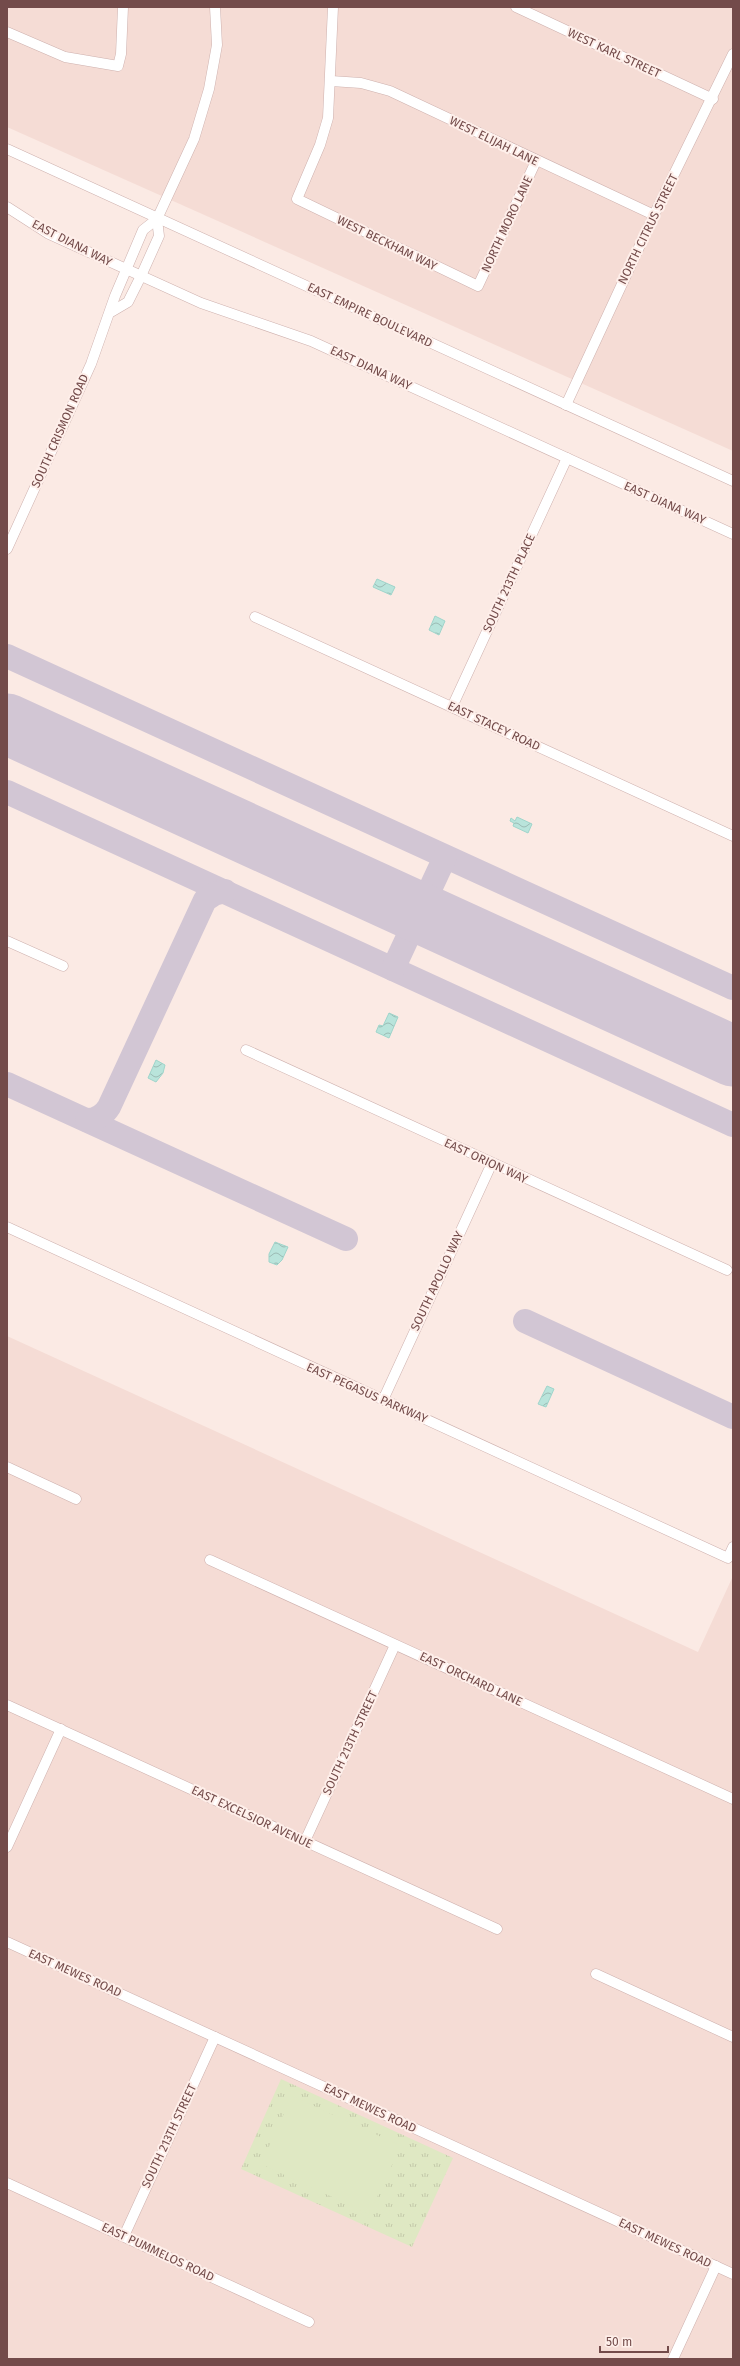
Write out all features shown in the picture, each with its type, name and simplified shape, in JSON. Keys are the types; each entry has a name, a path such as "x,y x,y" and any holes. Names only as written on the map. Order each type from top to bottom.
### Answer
{"street":[{"path":"7,32 65,57 118,66 121,54 123,7"},
{"path":"110,312 128,302 141,276 159,236 157,219 194,139 203,115 217,45 215,7"},
{"path":"331,81 333,7"},
{"name":"WEST KARL STREET","path":"516,7 713,99"},
{"name":"NORTH CITRUS STREET","path":"566,405 654,215 713,99 733,54"},
{"name":"WEST ELIJAH LANE","path":"331,81 361,83 390,91 536,161 654,215"},
{"name":"WEST BECKHAM WAY","path":"331,81 328,118 320,145 297,199 478,286"},
{"name":"EAST EMPIRE BOULEVARD","path":"7,149 157,219 733,481"},
{"name":"NORTH MORO LANE","path":"478,286 536,161"},
{"name":"EAST DIANA WAY","path":"7,207 49,234 127,270 219,310 304,338 733,534"},
{"name":"SOUTH CRISMON ROAD","path":"7,549 88,370 143,230 157,219"},
{"name":"SOUTH 213TH PLACE","path":"452,707 567,458"},
{"name":"EAST STACEY ROAD","path":"255,617 733,836"},
{"path":"7,941 63,966"},
{"name":"EAST ORION WAY","path":"246,1050 727,1270"},
{"name":"SOUTH APOLLO WAY","path":"383,1400 492,1163"},
{"name":"EAST PEGASUS PARKWAY","path":"7,1227 728,1558 733,1547"},
{"path":"7,1467 76,1499"},
{"name":"EAST ORCHARD LANE","path":"210,1560 733,1799"},
{"name":"SOUTH 213TH STREET","path":"305,1841 395,1645"},
{"name":"EAST EXCELSIOR AVENUE","path":"7,1705 497,1929"},
{"path":"7,1847 61,1729"},
{"name":"EAST MEWES ROAD","path":"7,1942 733,2274"},
{"path":"596,1974 733,2037"},
{"name":"SOUTH 213TH STREET","path":"124,2236 215,2037"},
{"name":"EAST PUMMELOS ROAD","path":"7,2183 309,2322"},
{"path":"674,2359 716,2266"}],"shaded area":[{"path":"7,7 733,7 733,451 7,127"},
{"path":"7,1336 698,1652 733,1576 733,2359 7,2359"}],"green space":[{"path":"281,2079 453,2158 412,2247 241,2169"},
{"path":"292,2096 401,2146 369,2214 261,2164"}],"water":[{"path":"377,579 395,587 391,595 373,587"},
{"path":"435,616 445,621 439,635 429,630"},
{"path":"517,817 532,824 528,833 513,826 514,823 510,821 511,818 515,821"},
{"path":"389,1013 398,1017 389,1038 376,1032 379,1025 383,1026"},
{"path":"156,1060 165,1065 163,1073 156,1082 148,1078"},
{"path":"275,1242 288,1247 282,1260 277,1265 269,1262 269,1254"},
{"path":"547,1386 554,1389 546,1407 538,1404"}],"taxiway":[{"path":"7,656 733,988"},
{"path":"7,792 733,1125"},
{"path":"393,969 445,857"},
{"path":"87,1120 100,1116 109,1107 205,900 214,894 225,891"},
{"path":"7,1084 346,1239"},
{"path":"525,1321 733,1417"}],"runway":[{"path":"7,724 733,1056"}]}
